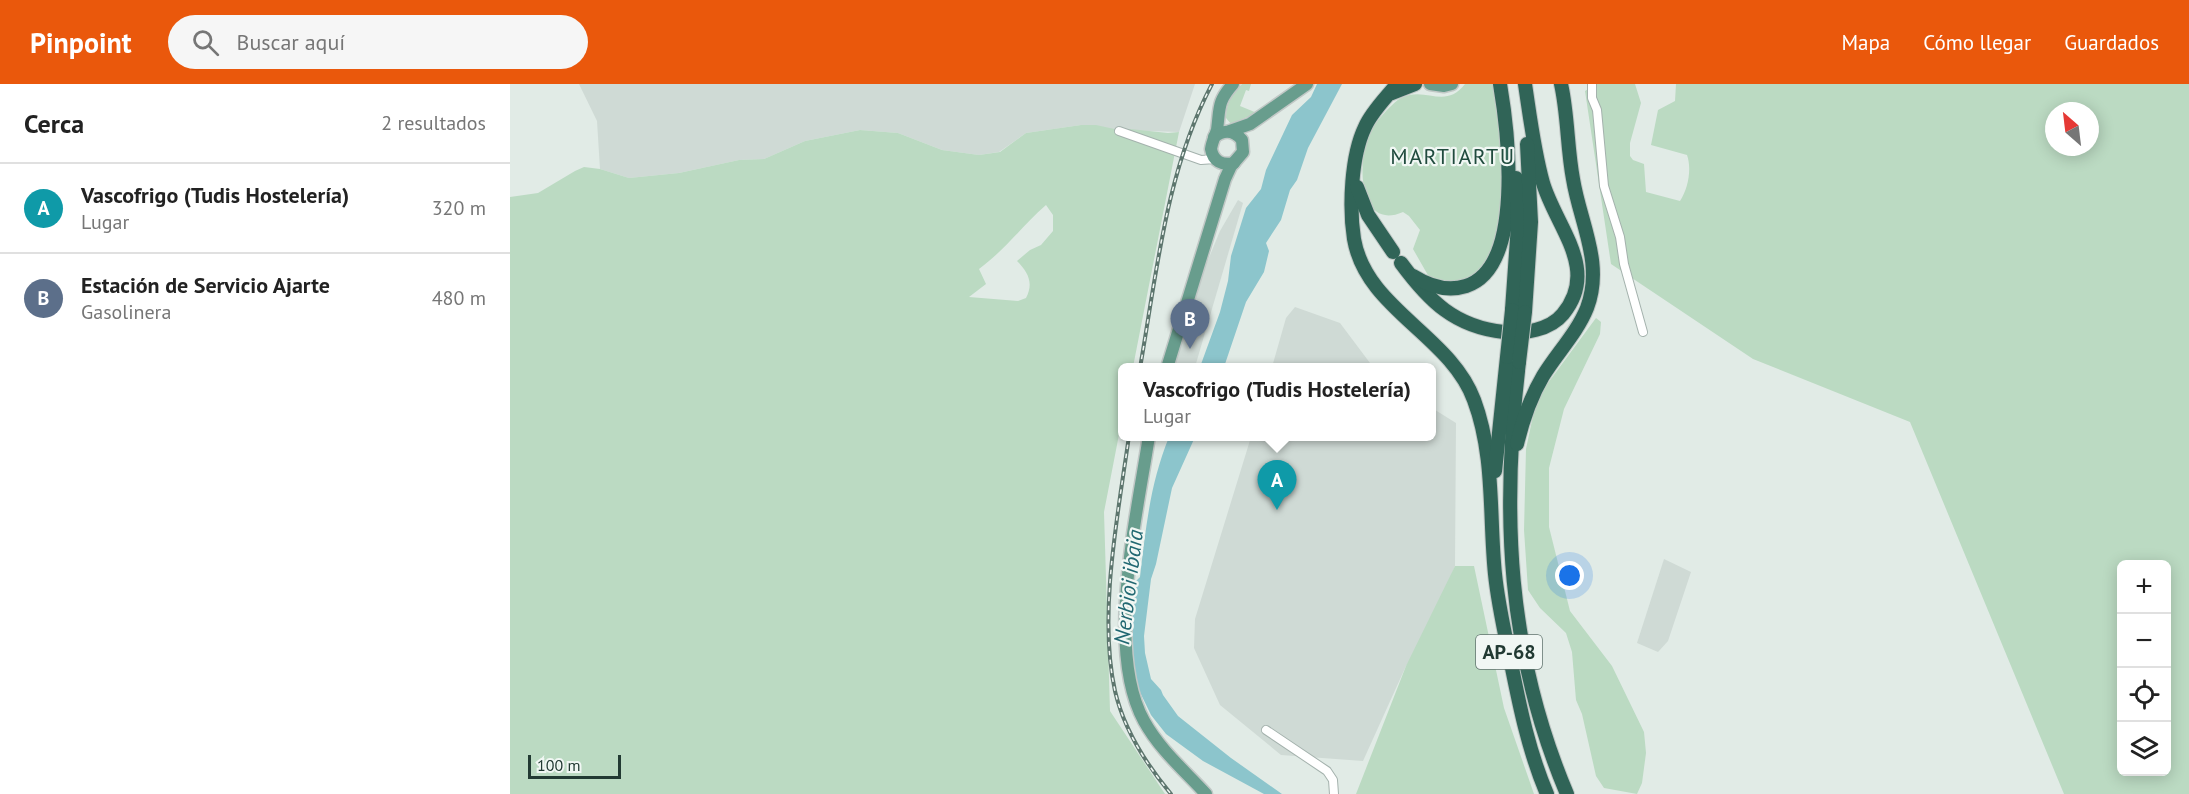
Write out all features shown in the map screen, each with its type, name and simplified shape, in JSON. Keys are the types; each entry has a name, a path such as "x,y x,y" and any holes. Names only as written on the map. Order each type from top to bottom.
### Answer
{"highway":[{"path":"1397,84 1371,115 1364,128 1356,154 1352,225 1358,255 1381,292 1455,366 1469,389 1485,434 1492,507"},
{"path":"1388,96 1415,84"},
{"path":"1500,84 1507,124 1509,178 1503,231 1496,256 1481,278 1470,285 1452,288 1440,288 1429,284 1412,275 1403,266 1425,294 1441,308 1472,324 1501,332 1528,331 1550,324 1561,317 1572,303 1578,286 1576,261 1544,183 1525,84"},
{"name":"AP-68","path":"1505,84 1515,153 1519,311"},
{"name":"AP-68","path":"1519,84 1528,156 1532,222 1492,507 1495,576 1500,611 1527,738 1547,794"},
{"path":"1510,472 1527,405 1543,376 1580,323 1592,293 1594,278 1591,248 1572,177 1561,84"},
{"path":"1354,176 1368,215 1393,252"},
{"name":"AP-68","path":"1513,359 1509,534 1519,629 1541,724 1567,794"}],"main road":[{"path":"1211,222 1216,186 1214,151 1217,119 1220,103 1233,84"},
{"path":"1214,151 1229,131 1250,124 1307,84"},
{"path":"1430,84 1437,86 1452,84"},
{"path":"1169,363 1225,179 1234,163 1241,157 1251,127 1264,113"},
{"path":"1217,119 1222,128 1240,137 1244,147"},
{"path":"1214,151 1224,164 1234,163"},
{"path":"1148,441 1128,586 1125,634 1127,671 1136,703 1153,736 1168,756 1203,790 1212,794"}],"street":[{"path":"1592,84 1592,98 1597,110 1604,186 1620,237 1624,264 1640,329 1643,332"},
{"path":"1119,131 1194,157 1201,157 1214,151"},
{"path":"1266,730 1328,771 1332,775 1335,793"}],"shaded area":[{"path":"579,84 1195,84 1179,132 1119,130 1081,125 1026,133 999,152 979,155 942,150 898,133 860,130 805,141 764,159 739,160 679,173 629,178 600,169 597,121"},
{"path":"1238,200 1243,203 1196,363 1174,363 1203,272 1220,231"},
{"path":"1295,307 1340,323 1370,363 1273,363 1286,318"},
{"path":"1436,410 1456,423 1455,566 1425,640 1406,666 1363,761 1281,755 1220,705 1194,648 1195,619 1250,441 1436,441"},
{"path":"1664,559 1691,572 1668,641 1658,652 1637,643"}],"green space":[{"path":"1242,84 1251,84 1240,106 1257,113 1231,124 1226,118 1228,103"},
{"path":"1465,84 1495,84 1505,180 1495,242 1487,265 1464,282 1440,282 1429,277 1413,249 1420,230 1409,216 1403,212 1388,215 1377,212 1369,203 1365,191 1363,160 1369,134 1382,115 1399,99 1417,94 1449,96"},
{"path":"1596,84 1635,84 1641,103 1630,143 1630,156 1633,160 1644,164 1646,192 1680,201 1688,179 1687,155 1651,145 1658,110 1675,101 1676,84 2189,84 2189,794 2064,794 1910,422 1753,359 1611,264 1585,91"},
{"path":"1081,125 1096,125 1119,130 1179,132 1134,363 1118,363 1118,440 1104,512 1110,711 1165,794 510,794 510,197 538,193 584,167 600,169 629,178 679,173 739,160 764,159 805,141 860,130 898,133 942,150 979,155 1000,152 1026,133","holes":["1046,205 1053,215 1053,231 1041,245 1030,250 1017,261 1029,278 1030,287 1026,298 1018,301 969,297 986,284 979,269"]},
{"path":"1596,318 1601,322 1600,334 1564,409 1549,468 1549,527 1570,611 1612,666 1644,732 1646,753 1642,783 1637,794 1604,788 1596,776 1582,714 1576,700 1572,652 1566,633 1540,608 1528,590 1524,530 1526,449 1534,411 1542,391"},
{"path":"1455,566 1474,566 1504,708 1534,794 1356,794 1406,666"}],"water":[{"path":"1317,84 1342,84 1308,148 1297,180 1290,190 1281,220 1266,243 1269,251 1264,272 1246,302 1225,363 1201,363 1220,312 1228,281 1231,256 1246,208 1261,189 1266,170 1292,115 1311,97"},
{"path":"1168,441 1193,441 1172,488 1151,579 1144,636 1151,679 1178,716 1231,758 1282,794 1264,794 1203,761 1166,734 1151,715 1136,684 1130,643 1135,582 1140,577 1153,489"}],"railway":[{"path":"1141,363 1158,258 1173,187 1196,117 1212,84"},
{"path":"1128,441 1115,531 1109,597 1110,661 1115,691 1130,733 1153,771 1171,794"}],"place":[{"name":"Estación de Servicio Ajarte","path":"1190,349"},
{"name":"Vascofrigo (Tudis Hostelería)","path":"1277,510"}],"district":[{"name":"MARTIARTU","path":"1453,156"}],"water label":[{"name":"Nerbioi ibaia","path":"1128,587"}]}
